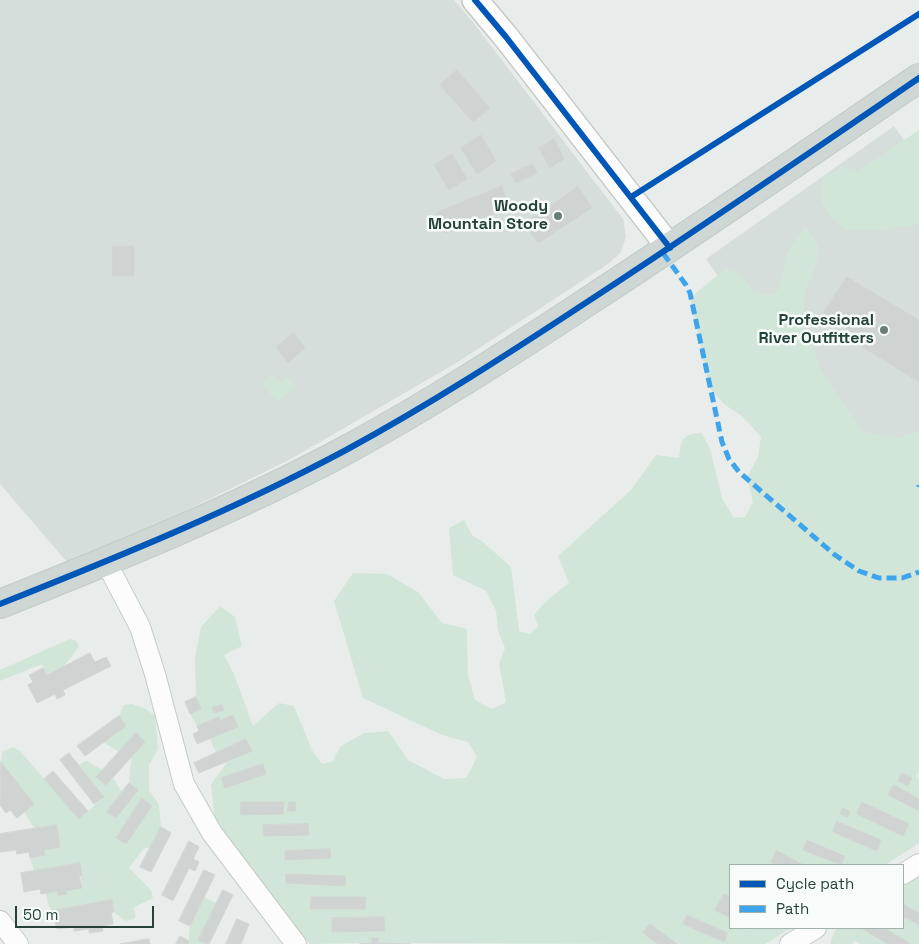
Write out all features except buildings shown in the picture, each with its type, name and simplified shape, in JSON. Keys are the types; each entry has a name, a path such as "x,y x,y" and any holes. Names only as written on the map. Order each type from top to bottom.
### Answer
{"main road":[{"path":"0,604 200,522 346,449 510,353 670,248 919,78"}],"street":[{"path":"475,0 670,248"},
{"path":"106,562 140,627 155,674 184,784 212,833 296,944"},
{"path":"904,873 919,864"},
{"path":"0,921 18,944"},
{"path":"796,943 815,929"}],"shaded area":[{"path":"0,0 454,0 623,219 626,237 621,252 608,264 458,362 289,460 167,520 67,562 0,484"},
{"path":"894,126 919,162 919,440 863,480 706,259"}],"green space":[{"path":"919,130 919,224 880,230 846,230 831,217 822,202 823,178 842,166 858,171"},
{"path":"805,227 818,245 817,262 804,295 803,325 823,374 864,432 899,438 919,431 919,772 916,777 919,779 919,799 894,785 889,795 919,811 919,843 887,864 841,864 845,855 807,840 803,850 838,864 802,864 777,852 772,862 776,864 729,864 729,896 724,894 715,910 729,917 729,929 789,929 765,944 677,944 643,933 658,944 379,943 378,938 372,938 372,943 309,944 215,822 211,784 229,760 251,751 246,739 216,753 210,739 237,728 233,716 197,726 190,714 201,709 196,697 195,657 201,627 220,606 235,617 242,646 224,655 234,674 253,726 279,703 294,706 312,750 322,764 332,762 341,746 364,733 388,731 408,760 444,779 466,778 477,757 468,742 442,735 363,698 334,601 353,573 387,574 418,592 442,623 467,629 468,675 475,700 492,709 506,702 499,664 505,648 498,631 496,611 486,591 453,575 449,528 464,520 472,535 483,542 511,567 519,631 530,634 538,626 534,615 546,601 569,583 558,556 631,490 656,455 679,458 682,442 686,437 702,433 710,449 722,498 734,518 745,517 753,502 747,477 758,457 761,437 743,417 724,404 709,387 690,298 725,269 740,274 755,293 773,295 780,287 787,252","holes":["862,802 909,824 903,835 857,814","838,821 881,840 877,851 833,832","311,897 366,898 365,909 311,909","687,915 728,933 724,942 683,924","384,917 385,931 332,932 332,918"]},
{"path":"273,374 280,383 288,377 296,387 277,402 262,384"},
{"path":"70,639 76,641 79,647 64,666 47,675 42,664 0,681 0,670"},
{"path":"132,704 146,709 155,716 158,749 149,765 149,790 159,805 161,827 151,847 143,849 129,868 151,890 153,898 133,908 136,916 134,919 125,921 114,912 112,901 52,911 48,904 46,893 57,891 58,896 67,894 66,891 82,887 79,863 34,871 30,858 45,855 44,850 60,847 57,825 34,828 24,812 34,804 1,762 2,752 13,747 20,751 79,819 104,797 79,765 86,761 103,770 97,777 106,785 113,778 122,792 108,812 116,818 137,790 129,783 131,758 145,742 136,734 119,752 103,742 125,726 119,716 124,705","holes":["142,798 152,806 126,844 116,838"]},
{"path":"919,872 919,913 904,905 904,881"},
{"path":"204,897 216,903 198,940 206,944 188,944 190,926"},
{"path":"904,917 919,925 919,944 911,944 886,929 904,929"},
{"path":"836,929 863,929 888,944 860,944 854,941 852,944 831,944"}],"marked path":[{"path":"663,253 690,293 722,442 729,459 739,472 835,555 859,571 879,578 902,578 919,572"}],"cycle path":[{"path":"475,0 670,248"},
{"path":"631,197 919,14"},
{"path":"0,604 218,513 304,472 377,433 468,379 557,321 712,219 919,78"}],"place":[{"name":"Woody Mountain Store","path":"558,216"},
{"name":"Professional River Outfitters","path":"884,330"}]}
